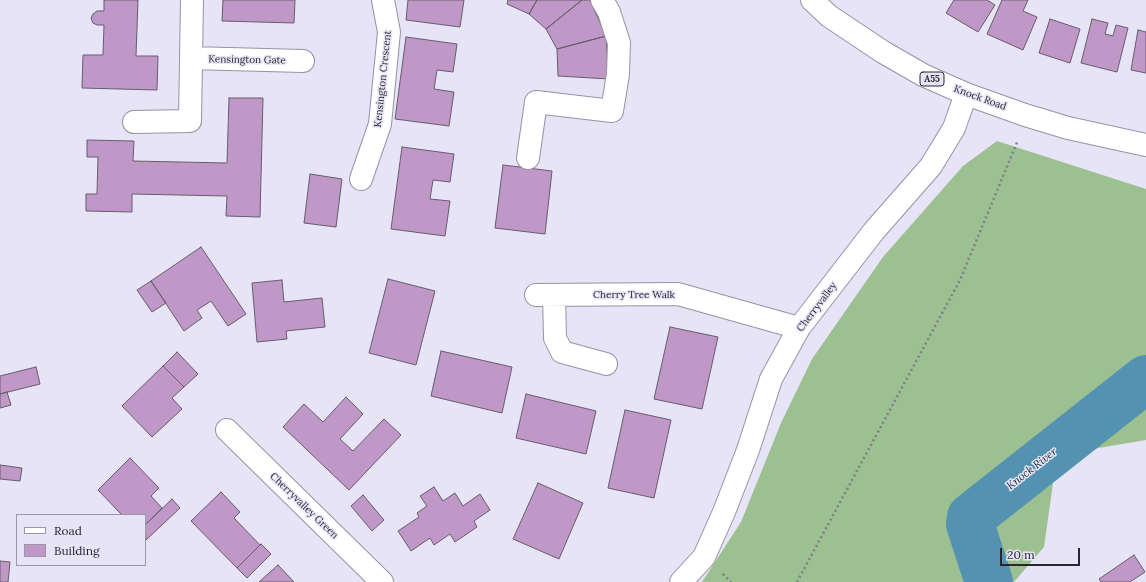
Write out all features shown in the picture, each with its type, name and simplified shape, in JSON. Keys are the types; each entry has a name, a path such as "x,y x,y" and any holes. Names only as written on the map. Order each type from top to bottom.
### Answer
{"main road":[{"path":"134,122 190,121 192,0"},
{"name":"Kensington Crescent","path":"361,179 380,124 389,32 383,0"},
{"path":"528,158 536,102 612,111 618,74 619,43 609,12 602,0"},
{"name":"Knock Road","path":"812,0 829,16 883,52 923,75 966,94 1068,128 1146,146"},
{"name":"Kensington Gate","path":"191,58 303,61"},
{"name":"Cherryvalley","path":"682,582 704,557 724,512 748,450 771,379 799,328 874,231 931,166 954,128 966,94"},
{"name":"Cherry Tree Walk","path":"606,364 562,352 555,338 545,295 678,294 799,328"},
{"name":"Cherryvalley Green","path":"227,430 382,582"}],"path":[{"path":"797,582 960,280 1018,140"}],"green space":[{"path":"997,141 1146,189 1146,440 1057,455 1044,547 1014,582 702,582 741,522 781,423 812,359 883,257 963,166"}],"building":[{"path":"104,0 138,0 136,56 158,56 157,90 82,88 83,55 103,55 104,25 97,25 93,23 91,18 97,11 104,11"},
{"path":"223,0 295,0 294,23 222,21"},
{"path":"408,0 464,0 460,27 406,20"},
{"path":"508,0 537,0 529,14 507,4"},
{"path":"537,0 582,0 546,29 529,14"},
{"path":"582,0 590,0 606,36 557,49 546,29"},
{"path":"954,0 987,0 995,5 978,32 946,13"},
{"path":"1002,0 1028,0 1023,11 1037,17 1023,50 987,34"},
{"path":"1050,19 1080,29 1070,63 1039,53"},
{"path":"1092,19 1108,23 1105,34 1113,36 1116,25 1128,28 1117,72 1081,63"},
{"path":"1138,30 1146,32 1146,73 1131,70"},
{"path":"606,36 609,79 558,76 557,49"},
{"path":"406,37 457,44 453,72 437,70 434,89 454,92 449,126 395,119"},
{"path":"229,98 263,98 260,217 226,216 227,196 132,194 132,212 86,211 86,194 97,194 98,157 87,157 87,140 134,141 133,161 227,163"},
{"path":"402,147 454,154 450,182 433,180 430,199 450,201 445,236 391,229"},
{"path":"503,165 552,171 545,234 495,228"},
{"path":"310,174 342,179 336,227 304,223"},
{"path":"201,247 246,314 228,326 211,301 197,310 202,318 184,331 151,281"},
{"path":"388,279 435,291 416,365 369,353"},
{"path":"282,280 284,302 322,298 325,327 286,331 287,339 257,342 252,283"},
{"path":"151,281 166,303 152,312 137,290"},
{"path":"670,327 718,337 702,409 654,399"},
{"path":"441,351 512,367 502,413 431,396"},
{"path":"177,352 198,374 184,387 163,366"},
{"path":"163,366 184,387 172,398 182,409 152,437 122,406"},
{"path":"36,367 40,384 0,394 0,376"},
{"path":"7,392 11,405 0,408 0,394"},
{"path":"526,394 596,411 586,454 516,438"},
{"path":"346,397 363,414 340,439 353,451 384,419 401,435 349,490 283,427 304,404 323,422"},
{"path":"625,410 671,420 654,498 608,488"},
{"path":"130,458 159,488 151,496 162,508 146,524 146,514 121,514 98,490"},
{"path":"0,465 22,468 20,481 0,479"},
{"path":"538,483 583,503 559,559 513,539"},
{"path":"434,487 443,501 455,493 463,506 480,494 490,510 474,521 477,527 455,542 450,534 434,545 430,538 411,551 398,531 419,517 417,513 427,506 420,496"},
{"path":"221,492 240,512 234,518 260,545 237,568 191,521"},
{"path":"363,495 384,520 372,531 351,506"},
{"path":"172,499 180,508 146,540 146,524"},
{"path":"261,544 271,554 247,578 237,568"},
{"path":"1134,555 1145,572 1130,582 1101,582 1099,579"},
{"path":"0,561 10,562 8,582 0,582"},
{"path":"278,565 294,582 259,582"}],"waterway":[{"name":"Knock River","path":"989,582 970,524 971,517 1146,379"}]}
